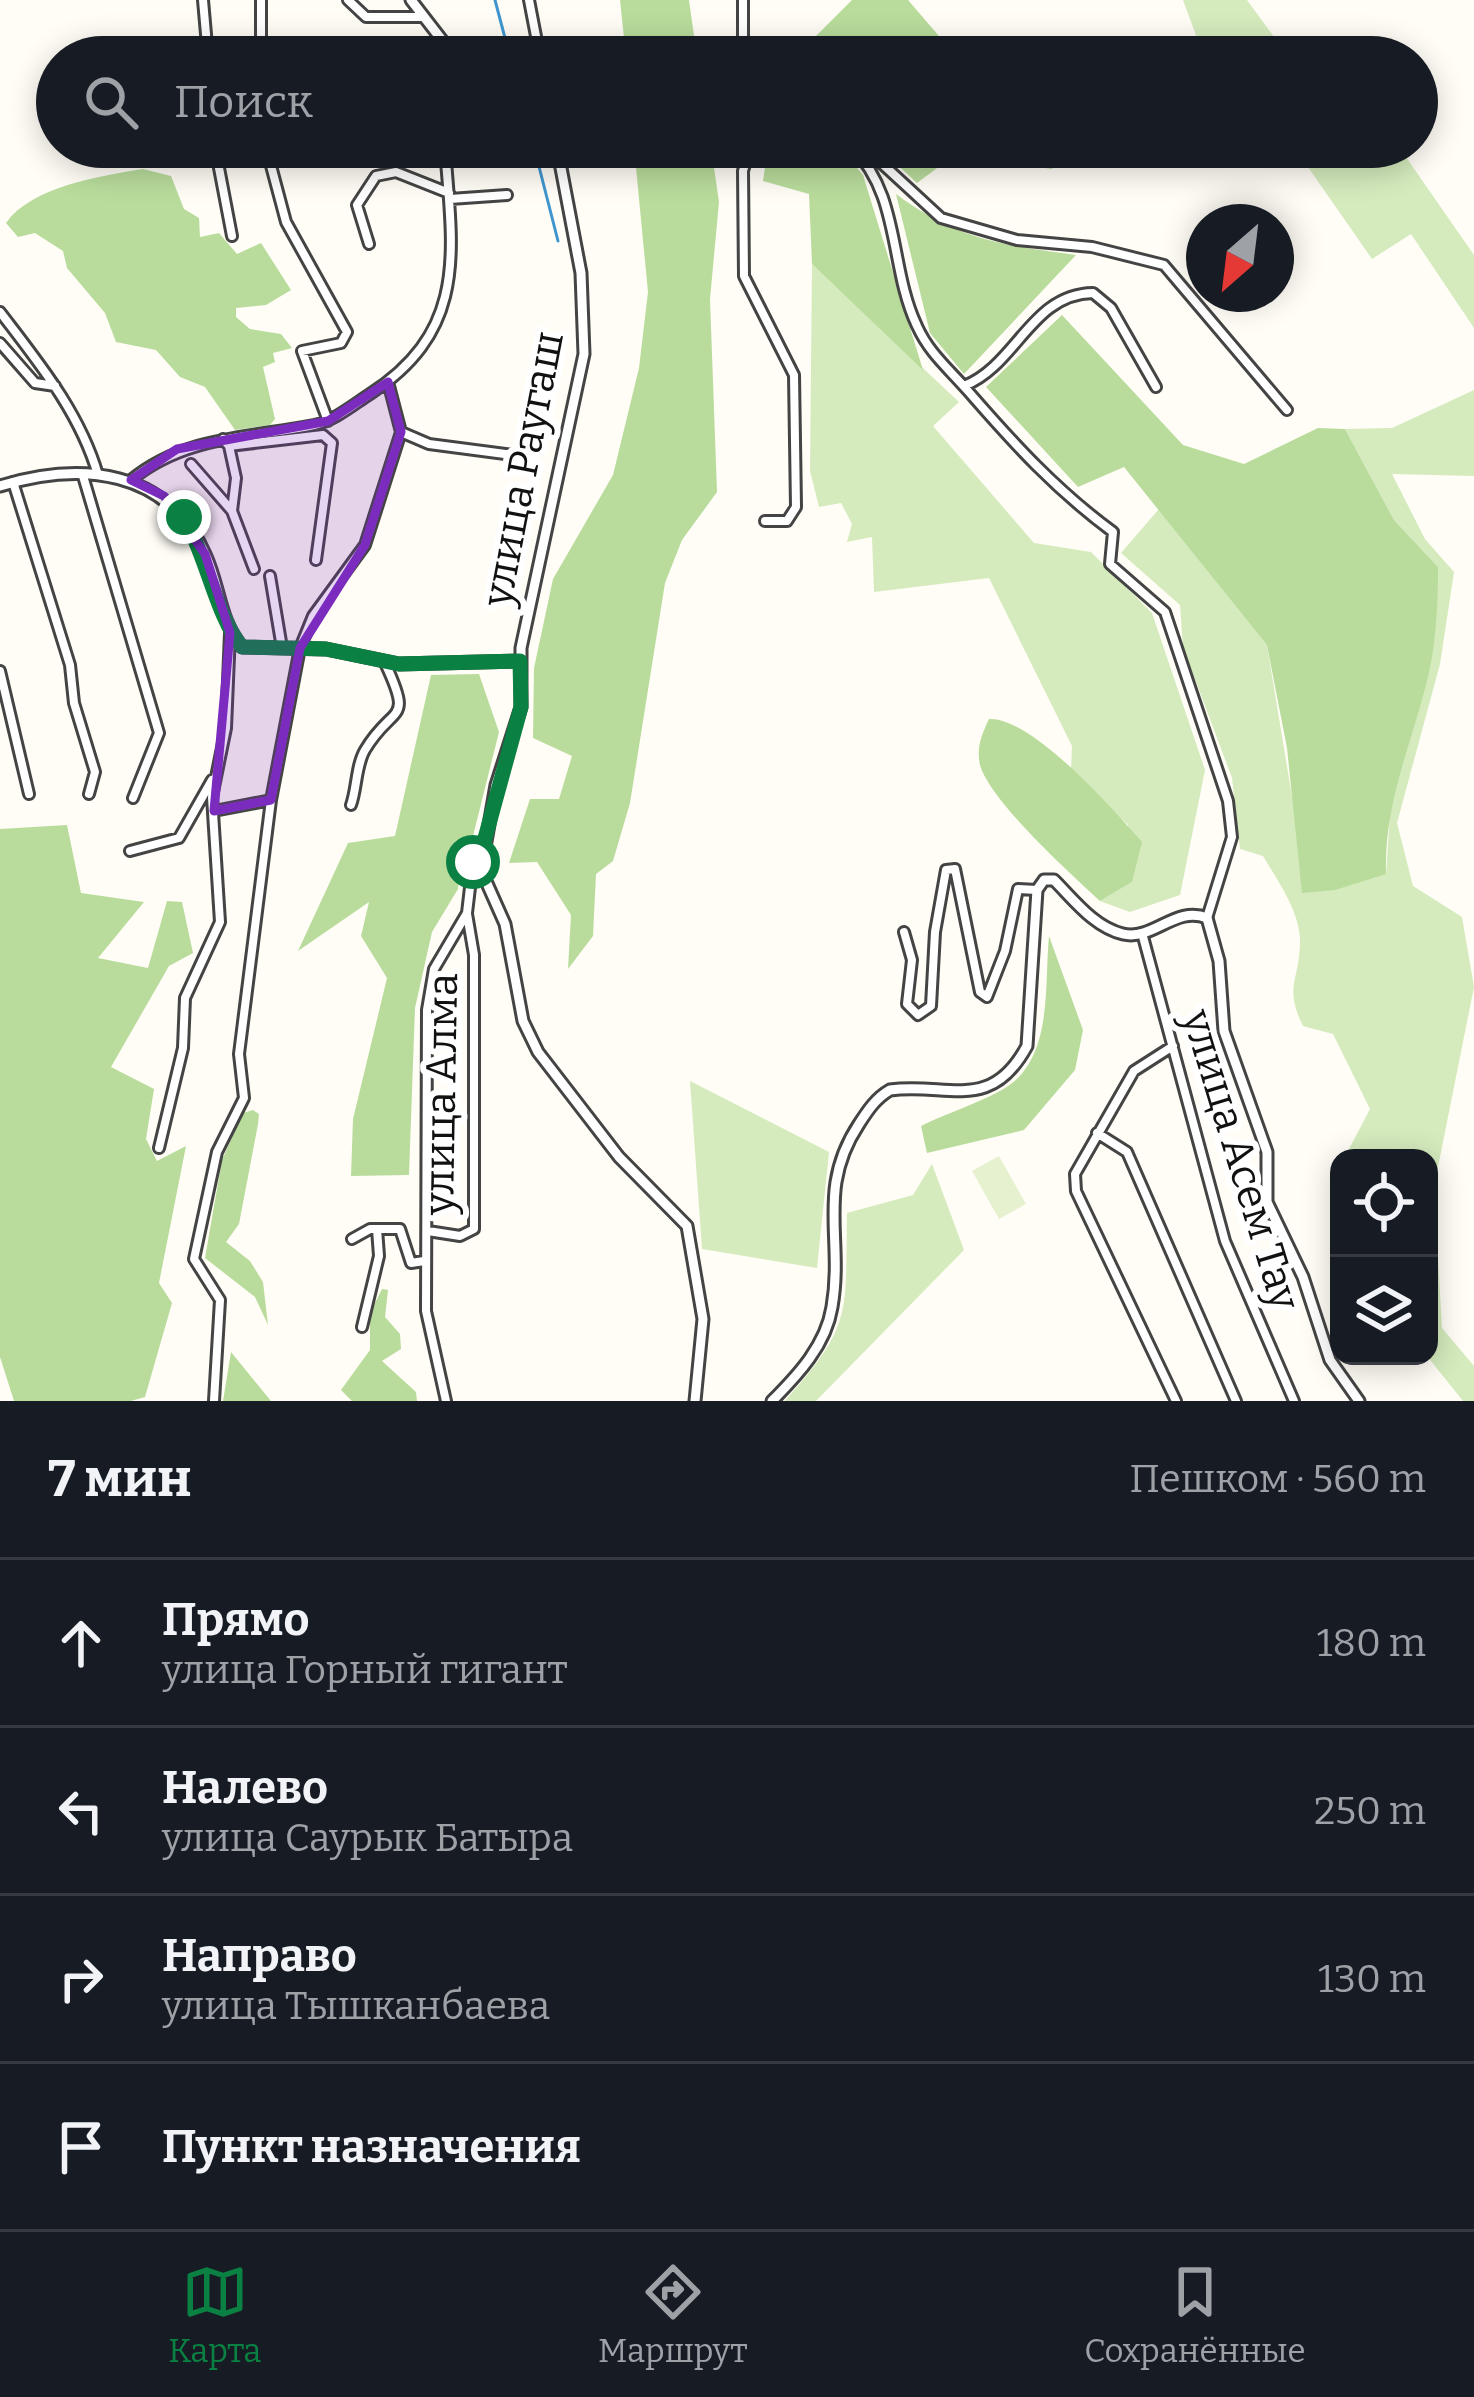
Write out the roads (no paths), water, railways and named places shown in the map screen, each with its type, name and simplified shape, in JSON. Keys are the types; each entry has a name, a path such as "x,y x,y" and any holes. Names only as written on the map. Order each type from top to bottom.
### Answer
{"street":[{"path":"203,0 206,36"},
{"path":"261,0 261,36"},
{"path":"348,0 366,17 423,17"},
{"path":"411,0 438,36"},
{"path":"529,0 536,36"},
{"path":"743,0 743,36"},
{"path":"219,168 232,236"},
{"path":"272,168 286,223 346,332 341,343 302,351 328,421"},
{"path":"226,443 328,421 408,369 442,313 455,247 447,168"},
{"name":"улица Раугаш","path":"481,853 521,707 520,661 584,354 581,272 561,168"},
{"path":"743,168 744,276 787,351 797,400 796,507 787,521 765,521"},
{"path":"869,168 878,179 901,284 928,349 1044,479 1112,532 1110,564 1165,612 1228,801 1232,837 1207,918 1219,962 1224,1031 1267,1152 1267,1202 1303,1277 1330,1360 1359,1401"},
{"path":"887,168 941,218 1017,239 1092,247 1164,265 1287,410"},
{"path":"369,244 357,205 376,176 396,172 450,196 507,195"},
{"path":"964,386 993,370 1059,299 1093,292 1111,308 1156,387"},
{"path":"0,312 88,440 99,476"},
{"path":"0,344 35,383 55,386"},
{"path":"214,1401 220,1300 194,1259 217,1152 244,1098 239,1054 271,800 300,648 313,616 365,545 401,432 388,382"},
{"path":"401,432 429,444 513,455"},
{"path":"131,480 177,449 323,435 332,443 316,560"},
{"path":"226,443 236,478 232,511"},
{"path":"190,464 232,511 254,568"},
{"path":"83,476 158,733 133,798"},
{"path":"0,486 99,476 131,480 164,496 184,517 205,554 230,633 226,728 214,811 220,922 185,998 183,1048 159,1148"},
{"path":"13,482 70,664 74,703 95,772 89,794"},
{"path":"270,576 282,650"},
{"path":"230,633 242,647 300,648 385,663 520,661"},
{"path":"351,805 363,753 400,714 403,701 385,663"},
{"path":"0,671 29,794"},
{"path":"130,850 179,838 217,774"},
{"path":"214,811 271,800"},
{"path":"446,1401 429,1328 424,1261 428,1231 423,1144 427,1010 434,969 467,913 473,862 481,853"},
{"path":"481,853 481,870 505,925 532,1041 606,1142 687,1226 703,1319 694,1401"},
{"path":"904,932 912,960 907,1004 918,1016 931,1006 934,932 946,870 955,868 966,936 980,992 987,998 1005,951 1018,889 1036,890"},
{"path":"772,1401 809,1362 823,1335 832,1307 833,1180 840,1154 878,1096 903,1088 978,1091 1008,1072 1028,1046 1036,890 1044,880 1054,880 1094,919 1120,934 1142,933 1186,914 1207,918"},
{"name":"улица Алма","path":"428,1231 460,1237 474,1229 474,955 467,913"},
{"name":"улица Асем Тау","path":"1142,933 1225,1241 1294,1401"},
{"path":"1173,1046 1134,1071 1075,1174 1076,1191 1176,1401"},
{"path":"1097,1133 1127,1152 1236,1401"},
{"path":"352,1239 376,1228 400,1229 411,1263 424,1261"},
{"path":"362,1327 379,1256 376,1228"}],"waterway":[{"path":"495,0 505,36"},
{"path":"539,168 558,241"}]}
